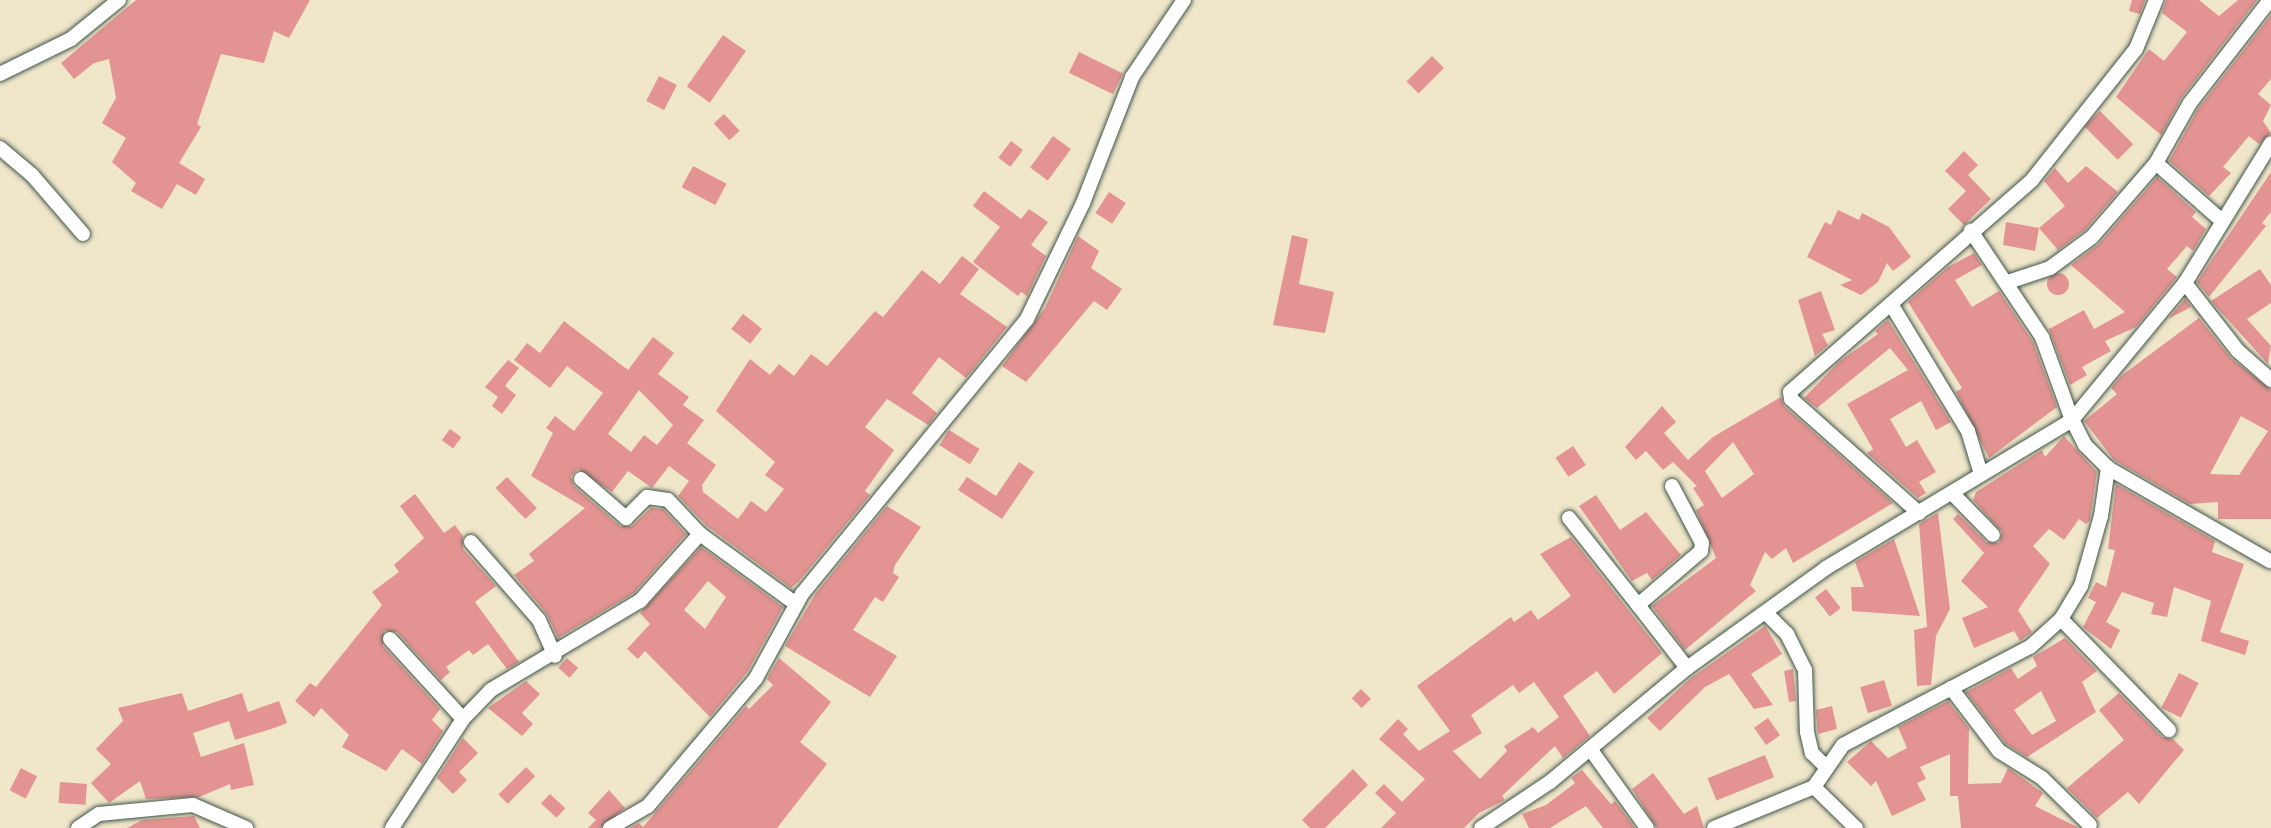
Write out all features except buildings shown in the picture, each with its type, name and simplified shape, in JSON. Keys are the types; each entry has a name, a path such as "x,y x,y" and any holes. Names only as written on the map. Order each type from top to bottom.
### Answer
{"street":[{"path":"0,74 71,39 119,0"},
{"path":"610,828 648,806 756,678 796,604 1027,319 1083,203 1132,77 1184,0"},
{"path":"1919,513 1790,396 1971,231 2032,180 2112,84 2136,49 2156,0"},
{"path":"2008,282 2050,268 2092,237 2156,163 2190,103 2270,0"},
{"path":"1481,828 1591,750 1687,668 1826,568 2072,420 2130,356 2185,283 2271,143"},
{"path":"0,148 32,175 83,234"},
{"path":"2156,163 2222,221"},
{"path":"1971,231 2042,337 2072,420 2085,445 2108,468 2270,561"},
{"path":"2185,283 2238,351 2271,380"},
{"path":"1891,304 1968,431 1981,474"},
{"path":"1714,828 1814,787 1843,745 2030,647 2061,619 2081,586 2101,516 2108,468"},
{"path":"581,479 626,518 647,497 668,500 700,534 796,604"},
{"path":"1638,605 1701,551 1702,543 1672,486"},
{"path":"1953,494 1993,535"},
{"path":"1569,518 1687,668"},
{"path":"392,828 463,719 491,690 555,656 640,601 700,534"},
{"path":"471,542 539,620 555,656"},
{"path":"1766,613 1787,634 1805,670 1807,732 1812,753 1827,768"},
{"path":"2061,619 2169,730"},
{"path":"390,639 463,719"},
{"path":"1951,688 1999,751 2042,778 2090,825"},
{"path":"1591,750 1647,828"},
{"path":"1814,787 1856,828"},
{"path":"78,828 99,814 193,805 246,828"}]}
